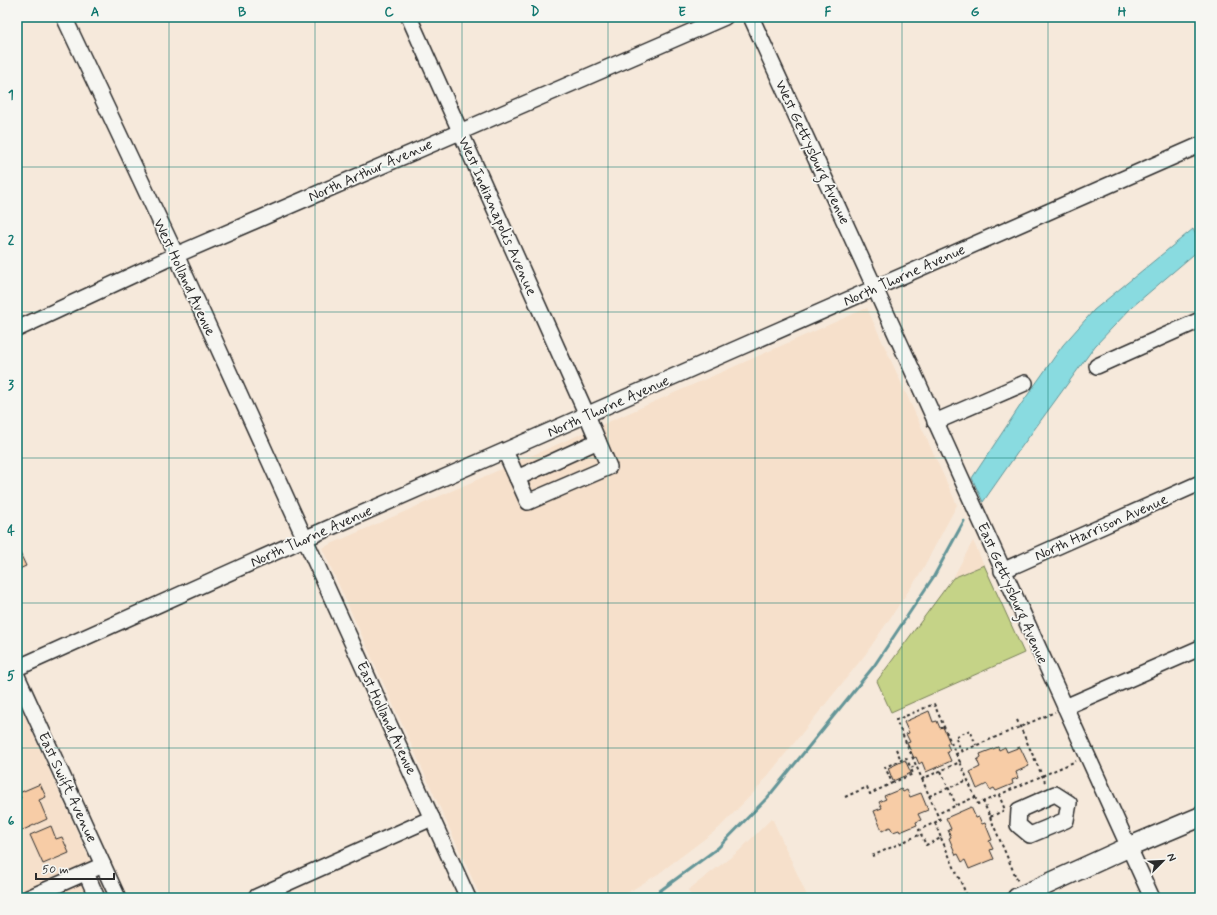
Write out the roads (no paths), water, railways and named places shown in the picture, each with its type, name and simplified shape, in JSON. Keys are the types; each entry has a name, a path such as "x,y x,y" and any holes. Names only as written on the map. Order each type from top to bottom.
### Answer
{"main road":[{"path":"1021,896 1129,847 1200,817"}],"street":[{"name":"West Holland Avenue","path":"64,17 176,255 304,539"},
{"name":"West Indianapolis Avenue","path":"408,17 588,415 609,467 528,502 517,478"},
{"name":"North Arthur Avenue","path":"17,329 176,255 725,17"},
{"name":"West Gettysburg Avenue","path":"751,17 875,287"},
{"name":"North Thorne Avenue","path":"17,668 304,539 1200,145"},
{"name":"East Gettysburg Avenue","path":"875,287 1002,571 1152,898"},
{"path":"1097,366 1200,320"},
{"path":"935,422 1025,383"},
{"path":"505,451 517,478 598,441"},
{"name":"North Harrison Avenue","path":"1002,571 1200,483"},
{"name":"East Holland Avenue","path":"304,539 468,898"},
{"path":"1065,707 1200,648"},
{"name":"East Swift Avenue","path":"17,676 118,898"},
{"path":"256,897 432,818"},
{"path":"28,898 104,866"},
{"path":"86,873 97,898"}],"water":[{"path":"1193,229 1200,245 1200,249 1132,307 1095,346 983,502 972,478 1063,345 1094,310"}],"waterway":[{"path":"649,898 718,848 768,797 874,666 934,576 964,521"}]}
